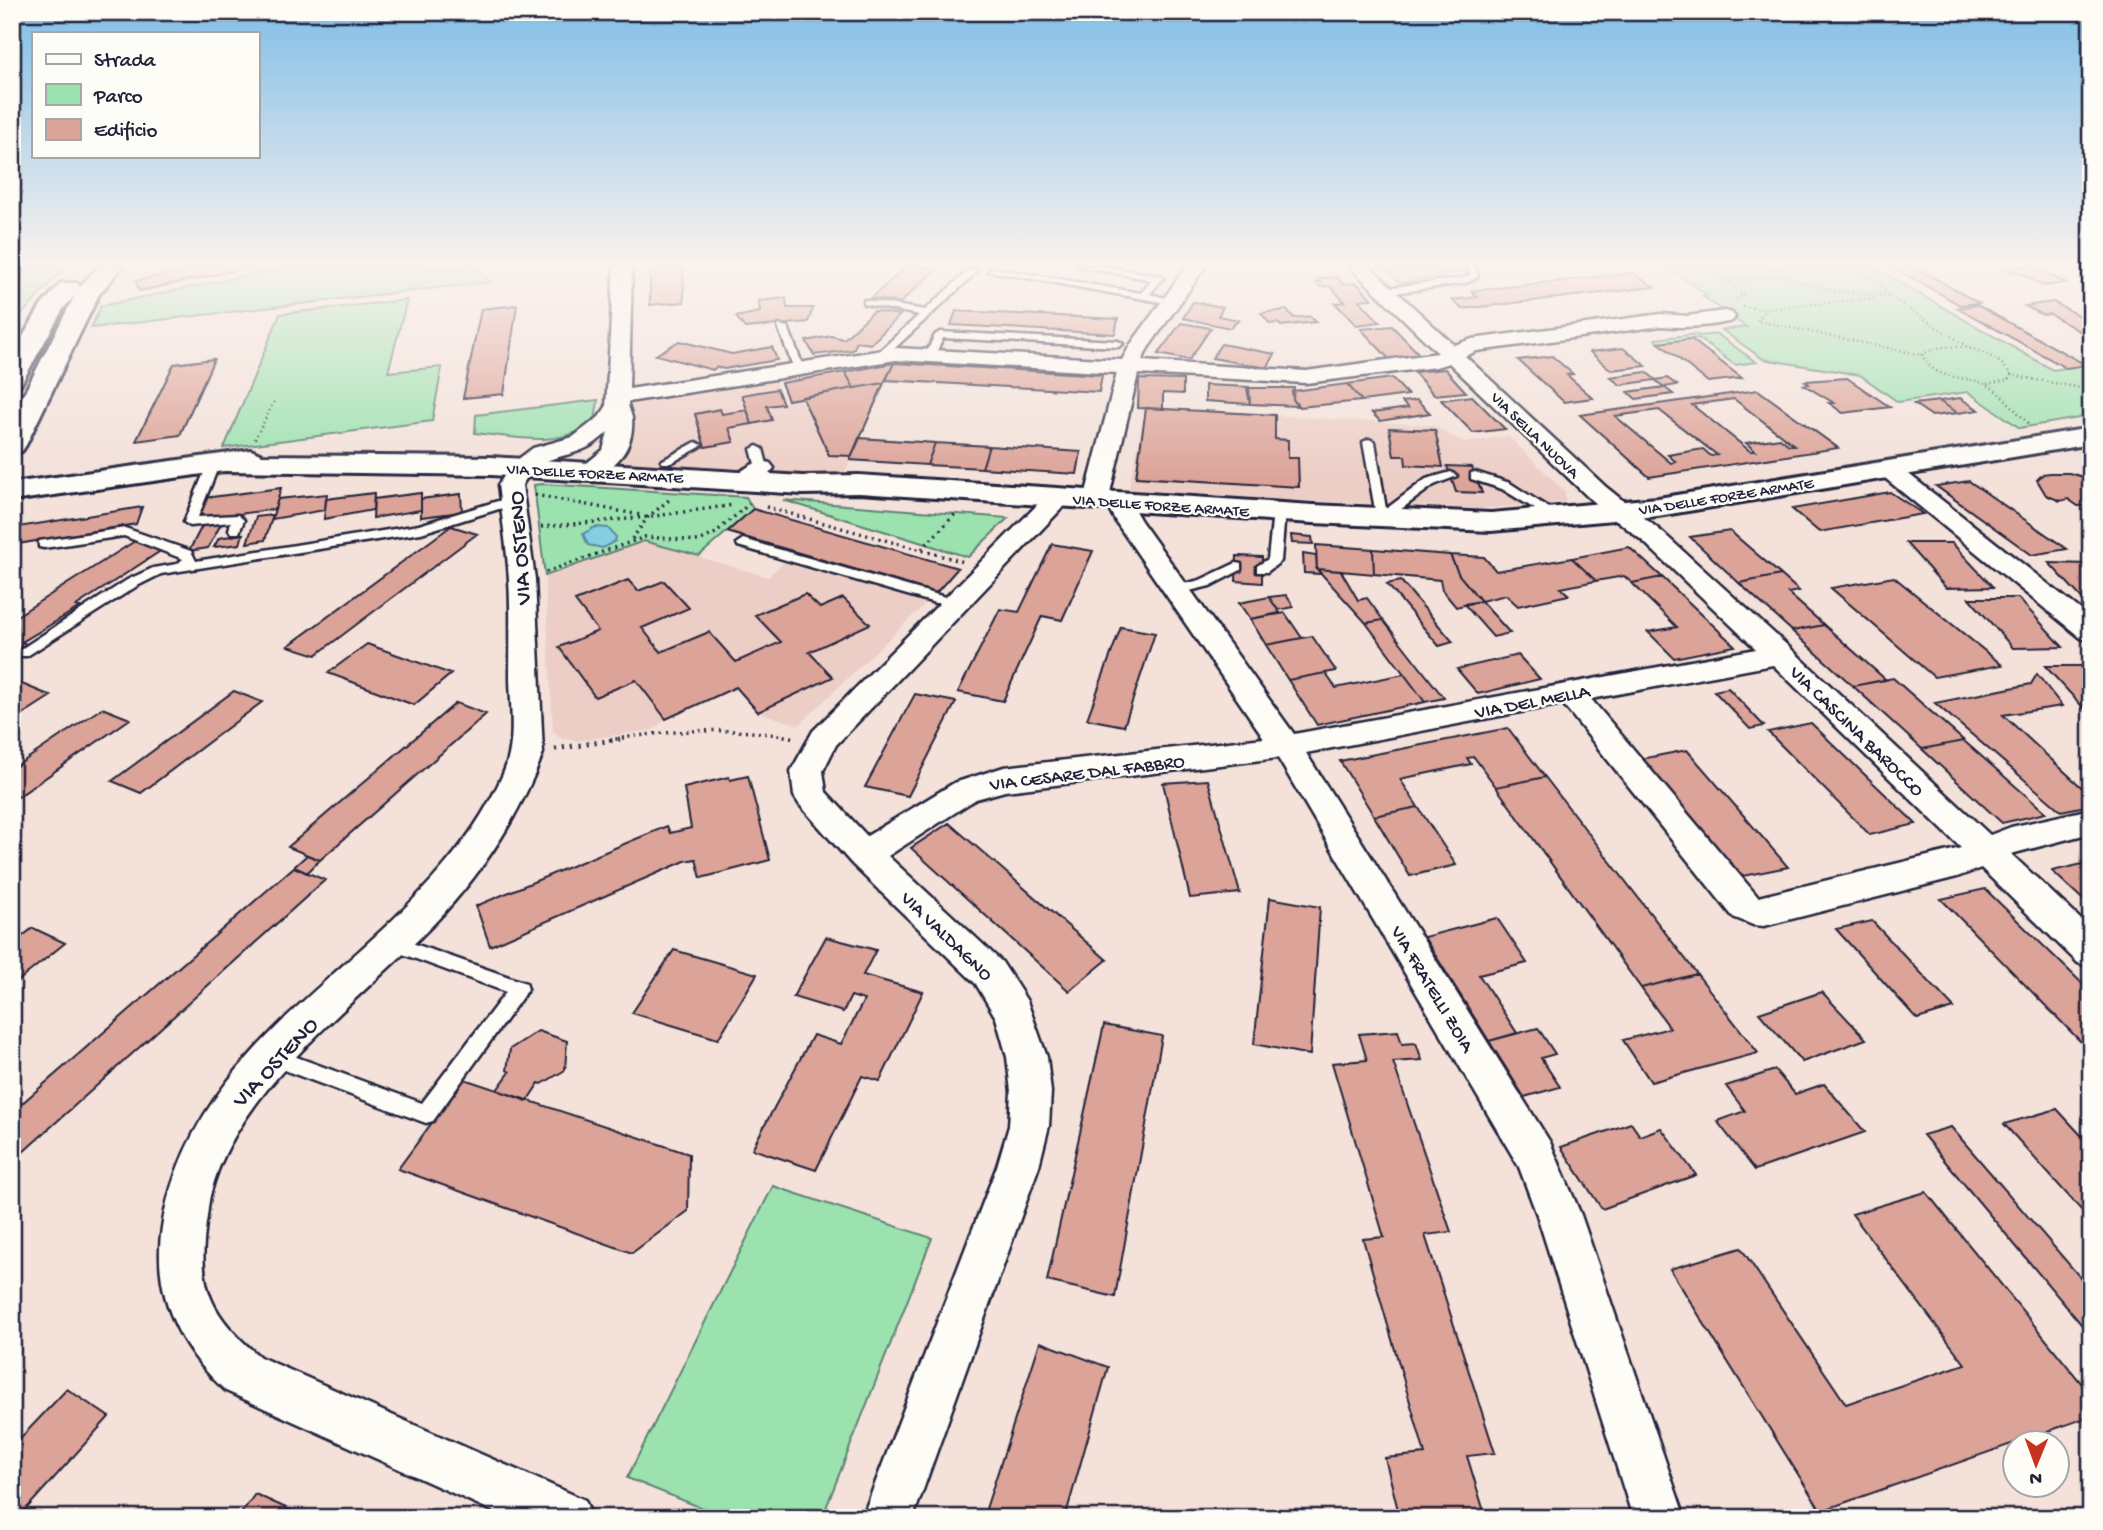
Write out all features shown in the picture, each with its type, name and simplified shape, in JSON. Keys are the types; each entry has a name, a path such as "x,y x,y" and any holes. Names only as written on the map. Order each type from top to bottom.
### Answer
{"street":[{"path":"12,379 35,337"},
{"path":"12,445 66,337"},
{"path":"600,464 618,446 622,416 618,402 620,337"},
{"path":"1107,501 1130,365 1146,337"},
{"name":"VIA SELLA NUOVA","path":"1434,337 1597,492 1622,512"},
{"path":"618,402 879,357 930,355 1306,377 1436,361 1472,345 1530,337"},
{"path":"526,479 607,422 618,402"},
{"name":"VIA DELLE FORZE ARMATE","path":"12,492 219,464 526,479 600,464 671,476 859,484 1279,512 1491,522 1622,512 2091,436"},
{"path":"1888,470 2091,632"},
{"name":"VIA OSTENO","path":"526,479 522,579 527,753 518,779 472,854 430,905 272,1057 228,1108 208,1143 190,1190 181,1230 180,1261 184,1294 194,1319 216,1351 243,1374 567,1518"},
{"name":"VIA VALDAGNO","path":"887,1518 1018,1166 1029,1126 1031,1092 1027,1058 1014,1013 1001,988 989,973 864,855 810,796 807,771 824,739 1058,498"},
{"name":"VIA FRATELLI ZOIA","path":"1107,501 1129,522 1286,746 1535,1156 1559,1216 1660,1518"},
{"name":"VIA CASCINA BAROCCO","path":"1622,512 1653,537 1779,654 2091,952"},
{"name":"VIA DEL MELLA","path":"1286,746 1779,654"},
{"path":"1570,693 1745,907 1753,911 1763,912 1957,864 2011,840 2091,821"},
{"name":"VIA CESARE DAL FABBRO","path":"864,855 944,803 986,783 1286,746"}],"lane":[{"path":"787,337 799,369"},
{"path":"879,357 900,337"},
{"path":"930,355 939,337"},
{"path":"985,337 1118,344"},
{"path":"1081,363 1090,343"},
{"path":"1369,442 1381,518 1430,482 1451,476"},
{"path":"671,476 696,445"},
{"path":"219,464 190,522 234,518 238,520 235,530"},
{"path":"1475,476 1506,486 1557,517"},
{"path":"22,653 132,583 158,571 421,529 526,479"},
{"path":"1262,569 1274,561 1279,512"},
{"path":"44,544 125,532 186,554 190,560 181,567"},
{"path":"743,543 940,600"},
{"path":"1177,590 1205,583 1236,567"},
{"path":"272,1057 426,1114 519,989 392,943"}],"path":[{"path":"1837,337 1922,355 1934,348 1975,351"},
{"path":"1954,337 1975,351 2002,362 2011,375"},
{"path":"1922,355 1924,361 1941,374 1987,384 1999,383 2011,375 2091,390"},
{"path":"1987,384 2032,427"},
{"path":"252,448 263,419 275,400"},
{"path":"631,540 648,517 671,476"},
{"path":"526,479 648,517"},
{"path":"533,527 648,517 754,479"},
{"path":"539,575 631,540 658,537 680,542 699,541 714,534 754,479"},
{"path":"764,506 976,565"},
{"path":"921,550 957,512"},
{"path":"527,753 693,729 746,728 797,738"}],"shaded area":[{"path":"773,376 783,401 884,383 842,478 619,462 629,446 632,433 634,417 630,400"},
{"path":"1146,408 1432,425 1465,443 1508,436 1565,492 1565,502 1478,509 1128,492"},
{"path":"644,541 768,577 784,562 926,603 799,725 758,712 736,687 666,719 653,730 575,741 561,738 553,731 545,576"}],"green space":[{"path":"270,337 397,337 388,372 442,367 432,421 224,448"},
{"path":"1722,337 1756,362 1735,365 1698,338 1658,343 1655,339"},
{"path":"1732,337 1996,337 2053,370 2091,364 2091,416 2020,428 1968,392 1898,402 1860,375 1763,359"},
{"path":"598,400 595,421 582,430 567,435 538,439 475,433 476,415"},
{"path":"534,485 746,497 753,509 699,556 644,541 545,576"},
{"path":"783,500 1008,518 968,557"},
{"path":"773,1186 932,1238 822,1518 727,1518 627,1478"}],"water":[{"path":"595,527 608,528 616,537 615,541 603,548 588,545 583,534"}],"building":[{"path":"475,337 512,337 504,394 463,398"},
{"path":"824,337 878,337 871,344 857,342 853,350 814,355 806,341"},
{"path":"1170,337 1205,337 1189,360 1158,354"},
{"path":"1369,337 1403,337 1420,355 1389,359"},
{"path":"2011,337 2036,337 2086,365 2066,368"},
{"path":"1691,339 1742,378 1708,382 1659,343"},
{"path":"679,341 732,354 772,347 777,360 724,369 716,367 713,370 656,355"},
{"path":"1221,344 1275,354 1267,368 1212,358"},
{"path":"1623,348 1646,366 1611,370 1590,352"},
{"path":"1552,356 1573,374 1567,375 1593,398 1564,402 1518,360"},
{"path":"214,359 180,435 136,441 174,364"},
{"path":"894,363 1102,375 1099,392 886,380"},
{"path":"894,363 884,383 854,388 845,372"},
{"path":"1445,369 1466,392 1434,395 1414,372"},
{"path":"845,372 854,388 788,400 781,383"},
{"path":"1646,372 1656,380 1667,378 1677,385 1664,387 1655,380 1620,385 1610,377"},
{"path":"1392,378 1408,395 1362,401 1347,384"},
{"path":"1847,378 1890,407 1843,413 1829,403 1834,403 1804,385 1809,384 1805,381"},
{"path":"1139,379 1183,380 1183,394 1163,393 1163,409 1138,408"},
{"path":"884,383 852,456 829,455 802,397"},
{"path":"1347,384 1362,401 1299,407 1293,399 1292,391"},
{"path":"1205,385 1249,387 1250,404 1205,401"},
{"path":"1664,387 1673,394 1636,399 1628,392"},
{"path":"1247,388 1294,388 1293,399 1297,406 1250,404"},
{"path":"777,389 783,404 767,406 772,420 752,424 742,395"},
{"path":"1758,390 1838,448 1649,477 1580,415","holes":["1734,399 1794,445 1789,445 1780,438 1746,443 1755,451 1750,451 1692,405","1659,410 1717,455 1711,456 1703,449 1668,455 1676,462 1671,463 1615,416"]},
{"path":"1472,396 1505,429 1473,433 1441,400"},
{"path":"1960,398 1979,410 1958,413 1939,401"},
{"path":"1417,400 1430,413 1380,421 1372,413 1408,408 1402,402"},
{"path":"1939,401 1958,413 1932,416 1914,404"},
{"path":"1146,408 1275,415 1275,439 1288,440 1288,458 1298,458 1299,487 1136,477"},
{"path":"720,409 722,414 747,410 752,424 729,428 734,442 705,447 695,414"},
{"path":"1389,428 1435,430 1443,467 1406,465 1405,456 1394,456"},
{"path":"859,438 935,443 927,465 850,460"},
{"path":"935,443 989,446 982,468 927,465"},
{"path":"989,446 1081,452 1077,474 982,468"},
{"path":"1447,466 1472,467 1482,493 1456,492"},
{"path":"2069,473 2091,479 2091,505 2078,506 2068,499 2060,501 2046,495 2037,480 2043,474"},
{"path":"1969,481 2067,549 2032,555 1936,486"},
{"path":"281,488 275,509 196,520 204,498"},
{"path":"1890,492 1923,514 1819,532 1792,509"},
{"path":"374,493 373,510 324,519 326,499"},
{"path":"421,493 421,510 373,518 374,499"},
{"path":"327,494 325,510 272,519 278,499"},
{"path":"461,494 462,512 421,517 421,499"},
{"path":"142,507 136,524 12,545 12,528"},
{"path":"753,509 958,568 936,593 727,532"},
{"path":"273,515 265,540 247,543 256,517"},
{"path":"222,522 208,548 189,551 203,524"},
{"path":"451,526 477,534 316,655 288,646"},
{"path":"1730,531 1781,575 1739,583 1690,537"},
{"path":"243,534 240,544 214,547 219,538"},
{"path":"1291,535 1312,537 1313,544 1292,543"},
{"path":"135,541 162,550 76,606 80,607 22,642 26,644 12,652 12,619"},
{"path":"1906,543 1952,543 1993,587 1946,588"},
{"path":"1052,544 1093,551 1062,620 1042,616 1003,701 958,692 1000,609 1019,612"},
{"path":"1316,545 1373,549 1374,574 1317,569"},
{"path":"1629,547 1662,577 1632,583 1624,576 1596,581 1572,558"},
{"path":"1373,549 1450,555 1459,575 1481,601 1456,607 1442,590 1440,580 1374,574"},
{"path":"1303,554 1316,556 1317,569 1321,574 1304,573"},
{"path":"1450,555 1484,557 1496,571 1572,558 1596,581 1561,588 1569,595 1518,606 1506,595 1481,601 1459,575"},
{"path":"1237,556 1262,557 1262,583 1236,581"},
{"path":"2049,563 2091,564 2091,608"},
{"path":"1317,569 1341,571 1358,600 1367,598 1383,620 1366,623"},
{"path":"1781,575 1799,591 1788,593 1824,625 1792,631 1739,583"},
{"path":"1662,577 1735,646 1674,658 1648,632 1677,627 1632,583"},
{"path":"1894,577 2002,665 1934,677 1831,588"},
{"path":"628,580 638,591 664,581 689,608 642,628 661,652 709,632 736,662 781,642 755,615 805,594 820,608 843,598 870,624 809,652 833,677 758,712 736,687 666,719 636,680 595,697 559,647 598,631 575,601"},
{"path":"1401,581 1453,642 1439,646 1387,584"},
{"path":"1286,595 1294,607 1278,610 1269,597"},
{"path":"1269,597 1280,613 1250,619 1239,603"},
{"path":"1969,598 2018,598 2063,647 2013,648"},
{"path":"1481,601 1510,633 1493,637 1464,604"},
{"path":"1285,613 1302,638 1266,645 1250,619"},
{"path":"1383,620 1444,698 1425,702 1366,623"},
{"path":"1824,625 1886,680 1853,686 1792,631"},
{"path":"1121,627 1155,633 1124,726 1087,719"},
{"path":"1312,636 1336,671 1288,680 1266,645"},
{"path":"367,644 451,674 414,705 328,673"},
{"path":"1518,655 1540,679 1478,694 1457,669"},
{"path":"2045,666 2091,666 2091,716"},
{"path":"1325,673 1336,688 1404,674 1425,702 1317,725 1288,680"},
{"path":"2037,674 2062,706 2003,715 2091,796 2091,805 2061,811 1935,703 2031,684"},
{"path":"1893,678 1964,741 1922,749 1853,686"},
{"path":"12,680 51,696 12,721"},
{"path":"1728,688 1764,726 1750,729 1714,691"},
{"path":"234,691 262,702 141,793 112,781"},
{"path":"915,694 956,702 908,796 865,787"},
{"path":"456,703 486,714 320,860 288,847"},
{"path":"102,708 130,719 12,801 12,769"},
{"path":"1811,723 1916,824 1870,835 1768,732"},
{"path":"1508,728 1545,777 1496,787 1474,757 1467,758 1471,764 1400,779 1418,807 1374,816 1340,761"},
{"path":"1964,741 2046,813 2002,823 1922,749"},
{"path":"1687,750 1788,867 1738,877 1641,759"},
{"path":"748,776 770,860 701,878 696,859 685,861 490,946 476,906 667,826 670,833 691,828 684,788 729,777 730,780"},
{"path":"1545,777 1697,974 1641,988 1496,787"},
{"path":"1208,780 1240,893 1190,898 1163,783"},
{"path":"1418,807 1456,865 1410,876 1374,816"},
{"path":"949,823 1107,960 1069,991 911,848"},
{"path":"307,855 320,860 307,873 294,867"},
{"path":"2091,862 2091,907 2052,871"},
{"path":"294,867 325,880 12,1162 12,1112"},
{"path":"1985,889 2091,992 2091,1044 2085,1046 1941,899"},
{"path":"1270,898 1320,907 1310,1055 1254,1044"},
{"path":"1497,918 1527,963 1479,975 1517,1033 1489,1041 1424,937"},
{"path":"1872,921 1954,1008 1917,1019 1836,929"},
{"path":"33,928 65,943 12,986 12,944"},
{"path":"826,937 876,950 863,975 923,992 880,1081 862,1076 816,1170 752,1149 813,1035 841,1044 864,1000 851,996 843,1012 793,997"},
{"path":"674,950 757,974 718,1039 632,1013"},
{"path":"1697,974 1758,1053 1651,1082 1623,1040 1670,1028 1641,988"},
{"path":"1822,992 1866,1039 1802,1062 1759,1013"},
{"path":"1104,1025 1162,1036 1115,1297 1047,1281"},
{"path":"1538,1028 1555,1054 1541,1058 1560,1087 1524,1097 1489,1041"},
{"path":"538,1031 567,1041 565,1070 542,1084 539,1083 527,1101 497,1090 510,1072 507,1070 510,1049"},
{"path":"1398,1031 1402,1044 1416,1043 1422,1060 1393,1062 1451,1232 1425,1235 1495,1453 1467,1456 1486,1518 1400,1518 1385,1458 1425,1454 1363,1239 1384,1237 1332,1063 1367,1060 1359,1034"},
{"path":"1775,1070 1795,1094 1824,1084 1865,1132 1755,1170 1717,1121 1745,1111 1726,1086"},
{"path":"464,1079 689,1154 688,1211 632,1253 398,1169"},
{"path":"2057,1109 2091,1146 2091,1221 2004,1124"},
{"path":"1631,1123 1640,1136 1661,1128 1696,1175 1602,1209 1561,1147"},
{"path":"1951,1127 2091,1290 2091,1336 1923,1135"},
{"path":"1926,1192 2091,1395 2091,1416 2057,1428 2002,1428 2002,1447 1821,1511 1670,1269 1741,1248 1846,1404 1965,1364 1852,1214"},
{"path":"1040,1342 1108,1367 1065,1518 983,1518"},
{"path":"67,1389 109,1417 18,1518 12,1518 12,1447"},
{"path":"255,1494 308,1518 238,1518"}]}
